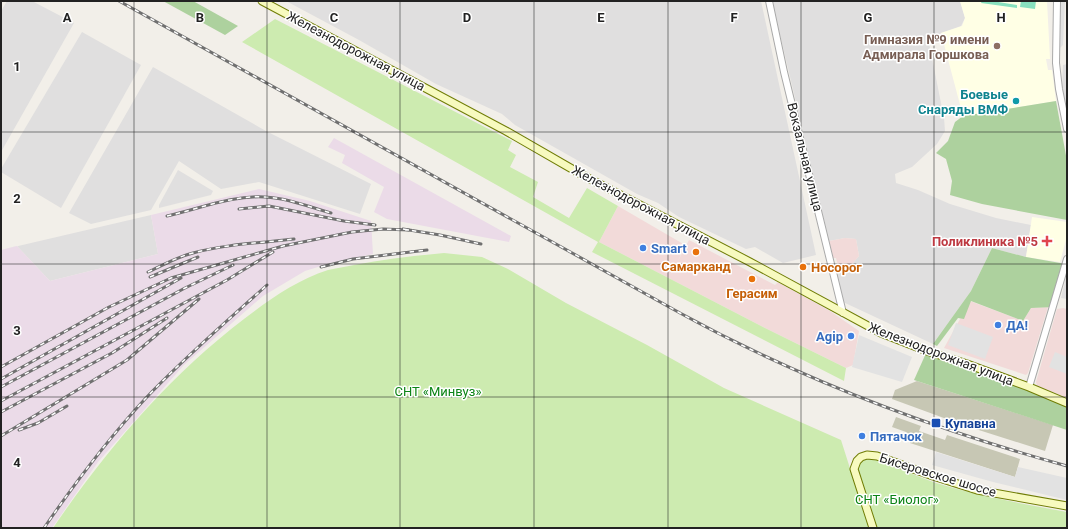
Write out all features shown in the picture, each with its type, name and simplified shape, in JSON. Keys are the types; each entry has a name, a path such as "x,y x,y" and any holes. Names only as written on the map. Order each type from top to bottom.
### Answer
{"main road":[{"name":"Железнодорожная улица","path":"262,1 500,128 586,177 750,262 881,333 1029,387 1067,403"},
{"name":"Бисеровское шоссе","path":"872,528 854,469 857,461 866,455 877,456 977,490 1067,506"}],"street":[{"name":"Вокзальная улица","path":"769,1 784,72 843,313"},
{"path":"1058,1 1056,64 1059,89 1067,129"},
{"path":"1029,387 1067,259"}],"shaded area":[{"path":"7,1 32,1 74,23 1,152 1,11"},
{"path":"286,1 761,1 816,255 783,263 755,247 746,249 679,217 658,203 637,194 515,125 502,114 436,84 359,40"},
{"path":"772,1 960,1 965,18 961,26 941,33 929,43 944,118 945,131 937,144 912,167 895,174 896,183 918,190 950,204 996,218 1031,225 1026,257 992,248 971,291 933,344 843,302 837,273 846,271 859,256 856,239 845,238 829,241"},
{"name":"Гимназия №9 имени Адмирала Горшкова","path":"960,1 1047,1 1050,59 1046,59 1048,70 1052,70 1056,101 963,116 941,33 962,26 965,18"},
{"path":"1060,1 1065,1 1063,45 1059,49"},
{"path":"82,32 141,65 61,208 1,172 1,169"},
{"path":"1067,64 1067,111 1062,86 1063,65"},
{"path":"153,67 266,131 371,184 360,214 259,182 221,189 179,161 151,210 91,224 69,213"},
{"path":"334,138 511,236 509,242 387,219 374,212 384,187 342,163 345,155 328,147"},
{"path":"178,170 213,191 211,195 159,208 159,205"},
{"path":"259,189 310,201 371,221 373,254 331,263 305,271 263,296 184,365 98,462 52,528 1,528 1,250 17,246 50,281 158,254 151,215"},
{"path":"618,206 685,245 678,261 689,240 775,285 778,282 830,311 859,331 853,365 846,368 599,242"},
{"path":"151,215 158,254 50,281 17,246"},
{"name":"Поликлиника №5","path":"1032,217 1067,222 1067,236 1060,262 1026,257"},
{"path":"845,238 856,239 859,256 846,271 840,273 836,258 833,258 829,241"},
{"path":"1067,273 1067,299 1061,298"},
{"path":"970,301 1023,321 1031,308 1048,307 1028,373 1026,375 944,348"},
{"path":"1057,309 1067,309 1067,398 1037,386 1036,382"},
{"path":"956,323 993,337 985,359 948,345"},
{"path":"859,335 912,357 902,382 852,367"},
{"path":"1055,352 1067,357 1067,374 1049,367"},
{"path":"917,381 1053,425 1045,451 963,425 892,399 895,390"},
{"path":"896,417 921,426 919,431 945,440 947,435 1020,459 1015,477 910,443 906,432 892,427"},
{"path":"936,452 1015,477 1018,467 1067,478 1067,500 932,465"}],"green space":[{"path":"163,1 193,1 238,26 225,35"},
{"path":"982,1 1017,5 1017,8 981,3"},
{"path":"1021,1 1036,1 1035,9 1020,7"},
{"path":"275,19 512,141 508,150 516,155 510,167 538,182 533,197 569,218 587,188 618,206 599,242 846,368 844,381 592,252 598,242 242,42"},
{"path":"1056,101 1067,161 1067,220 982,204 950,195 952,181 946,159 936,153 948,141 955,122 963,116"},
{"path":"992,248 1026,257 1066,264 1054,307 1031,308 1023,321 971,301 964,319 958,318 937,346 933,344 971,291"},
{"name":"СНТ «Минвуз»","path":"444,253 482,257 508,269 566,303 647,345 724,388 841,440 869,528 53,528 95,470 140,416 216,341 264,304 305,279 328,270 388,259"},
{"path":"927,351 1067,403 1067,430 914,380"},
{"name":"СНТ «Биолог»","path":"867,458 876,459 952,488 1067,512 1067,528 876,528 857,468 863,460"}],"railway":[{"path":"119,1 680,313 726,337 773,360 869,401 967,436 1067,466"},
{"path":"167,216 228,200 253,197 282,199 331,213"},
{"path":"239,209 269,206 344,221 375,225"},
{"path":"1,367 109,307 171,278 283,246 352,232 383,229 409,230"},
{"path":"403,229 481,244"},
{"path":"148,272 170,261 205,250 294,239"},
{"path":"321,267 353,259 427,250"},
{"path":"1,401 227,280 273,252"},
{"path":"150,277 198,257"},
{"path":"1,387 185,288 233,265"},
{"path":"1,379 181,278"},
{"path":"44,528 92,462 145,399 189,355 267,285"},
{"path":"1,436 127,360 199,299"},
{"path":"1,412 112,353 167,318"},
{"path":"19,430 38,423 67,406"}],"place":[{"name":"Гимназия №9 имени Адмирала Горшкова","path":"997,46"},
{"name":"Боевые Снаряды ВМФ","path":"1016,101"},
{"name":"Поликлиника №5","path":"1047,241"},
{"name":"Smart","path":"643,248"},
{"name":"Самарканд","path":"696,252"},
{"name":"Носорог","path":"803,267"},
{"name":"Герасим","path":"752,279"},
{"name":"ДА!","path":"998,325"},
{"name":"Agip","path":"851,336"},
{"name":"Купавна","path":"936,423"},
{"name":"Пятачок","path":"862,436"}]}
